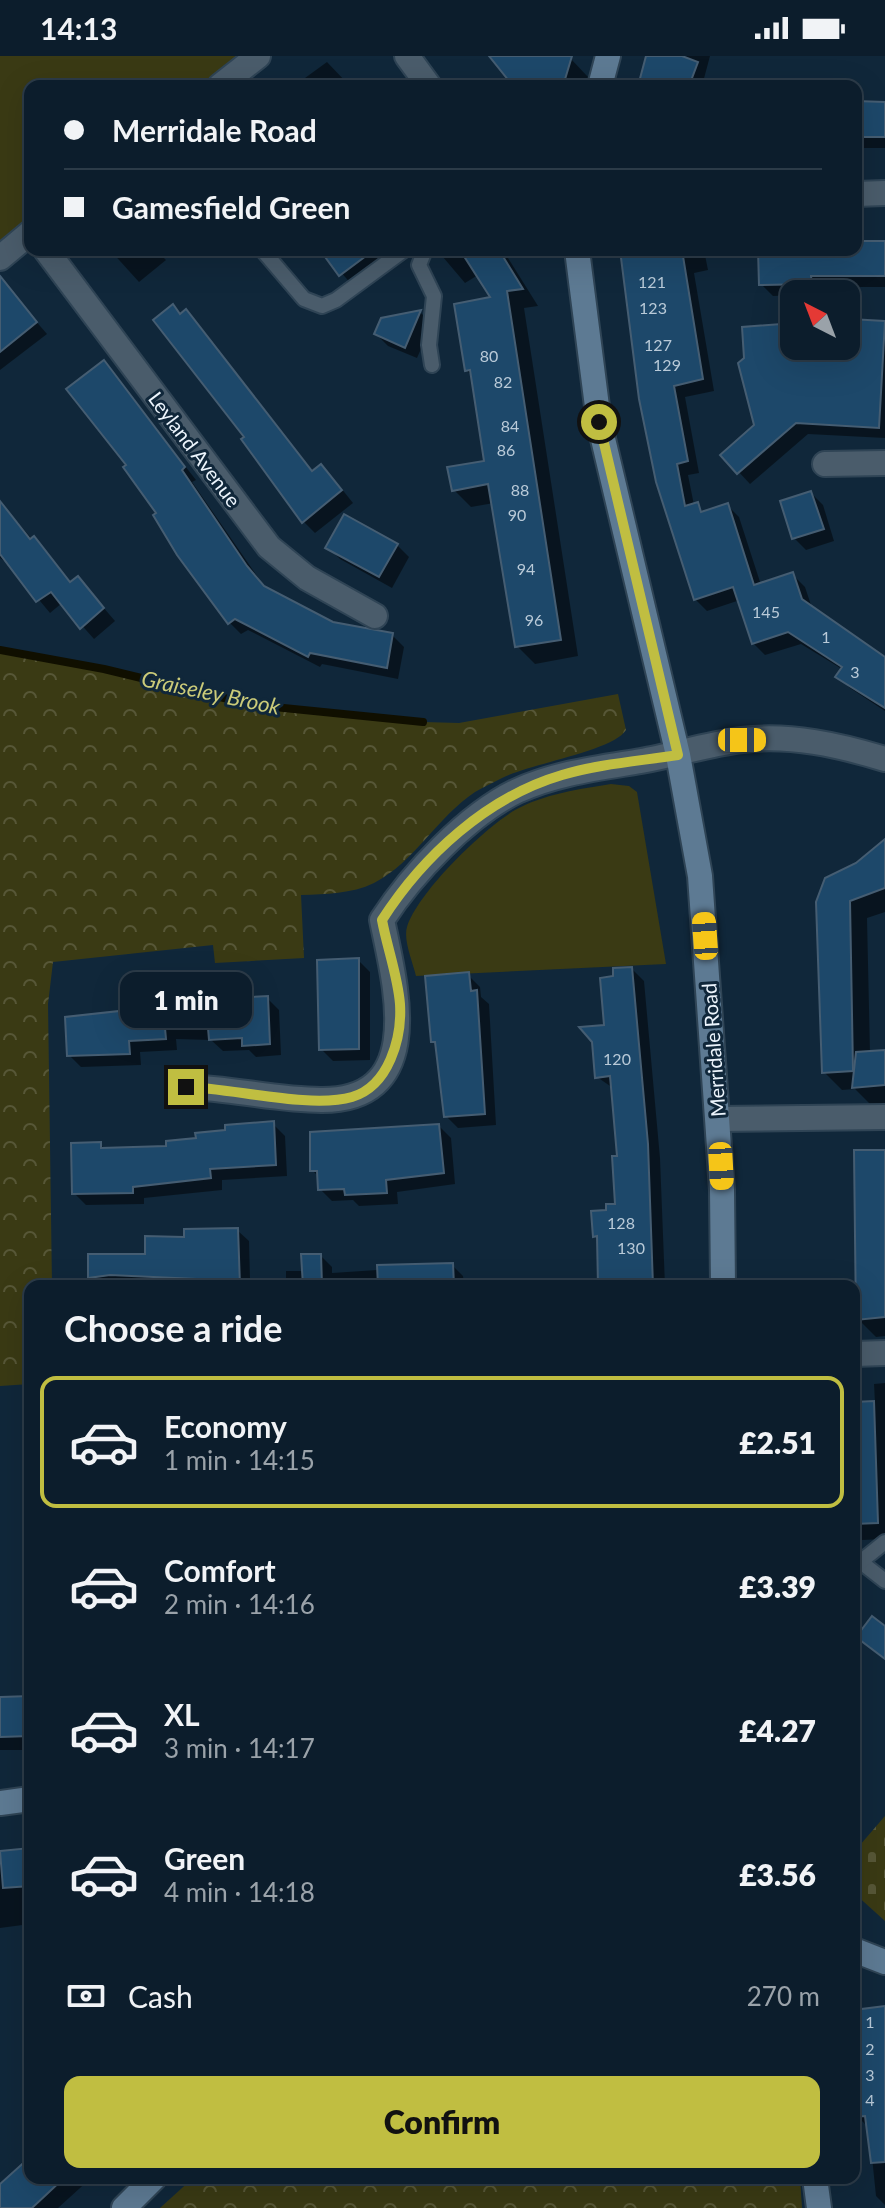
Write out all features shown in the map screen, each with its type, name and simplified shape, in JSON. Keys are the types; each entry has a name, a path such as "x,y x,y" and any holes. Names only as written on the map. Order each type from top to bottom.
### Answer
{"street":[{"path":"228,80 258,56"},
{"path":"407,56 425,80"},
{"path":"602,80 608,56"},
{"path":"862,194 885,193"},
{"path":"0,258 24,238"},
{"name":"Leyland Avenue","path":"51,256 269,547 307,578 375,616"},
{"name":"Merridale Road","path":"578,256 599,422 678,755 700,876 718,1119 723,1280"},
{"path":"825,464 885,463"},
{"path":"186,1087 321,1100 353,1096 370,1085 394,1053 399,1028 400,1003 382,920 400,892 469,825 517,791 563,775 678,755 742,740 799,740 842,746 885,759"},
{"path":"718,1119 885,1117"},
{"path":"860,1354 885,1353"},
{"path":"0,1803 24,1800"},
{"path":"860,1952 885,1962"},
{"path":"124,2208 148,2184"},
{"path":"816,2184 819,2208"}],"lane":[{"path":"267,256 304,299 322,306 336,300 396,256"},
{"path":"423,256 419,265 434,296 429,345 432,365"},
{"path":"860,1563 885,1542"},
{"path":"860,1566 885,1581"}],"green space":[{"path":"0,56 241,56 210,80 24,80 24,225 0,243"},
{"path":"0,650 104,669 253,705 423,722 459,723 618,694 626,730 618,737 589,750 515,772 475,792 461,802 402,863 374,883 329,894 301,895 304,958 215,963 213,945 53,962 48,1004 52,1280 24,1280 24,1384 0,1386"},
{"path":"611,784 629,786 637,792 666,964 416,976 407,945 407,927 424,897 453,862 502,819 526,804 562,793"},
{"path":"885,1816 885,1921 860,1898 860,1845"},
{"path":"186,2184 800,2184 802,2208 160,2208"}],"building":[{"path":"489,56 572,56 565,80 508,80"},
{"path":"646,56 682,56 698,62 691,80 640,80"},
{"path":"862,101 885,102 885,137 862,137"},
{"path":"862,241 885,241 885,276 811,276 812,280 780,280 780,285 759,285 758,256 862,256"},
{"path":"324,256 366,256 339,276"},
{"path":"464,256 503,256 523,289 507,291 561,640 515,647 488,484 452,491 447,467 484,461 470,370 465,371 454,304 490,297"},
{"path":"621,256 683,256 703,379 674,386 688,461 677,464 685,506 698,502 701,512 728,503 754,585 793,572 802,599 885,657 885,708 835,677 842,667 788,632 752,644 733,587 694,600 656,482 639,399"},
{"path":"0,276 37,322 0,352"},
{"path":"173,304 180,314 186,309 312,471 321,464 342,490 302,523 241,439 244,437 153,320"},
{"path":"421,310 405,348 374,334 381,318"},
{"path":"860,320 885,321 879,428 796,423 737,474 720,455 754,425 738,363 744,358 742,327 780,324 780,360 860,360"},
{"path":"104,360 185,467 182,470 264,586 333,622 393,633 387,668 310,653 308,657 235,619 228,624 177,555 153,515 156,513 123,467 126,465 66,389"},
{"path":"811,491 824,529 792,539 780,501"},
{"path":"0,501 30,539 34,536 70,582 78,576 104,608 80,629 51,592 36,602 0,554"},
{"path":"344,514 398,544 379,577 325,548"},
{"path":"885,839 885,888 850,901 853,1071 822,1073 816,902 825,878 856,863"},
{"path":"359,958 359,1049 319,1050 317,960"},
{"path":"632,967 648,1144 653,1280 598,1280 597,1236 593,1237 591,1211 606,1210 606,1204 615,1204 612,1156 617,1156 610,1076 595,1078 592,1042 579,1027 604,1025 600,978 613,976 613,968"},
{"path":"469,972 471,991 477,990 485,1114 444,1117 435,1042 431,1042 425,976"},
{"path":"199,984 199,991 231,989 232,998 268,996 270,1044 242,1046 242,1038 209,1040 208,1028 165,1028 166,1039 129,1041 130,1054 67,1056 65,1017 137,1009 136,996 172,995 172,985"},
{"path":"885,1050 885,1085 852,1088 856,1052"},
{"path":"274,1121 276,1165 210,1169 211,1178 133,1187 133,1193 72,1194 71,1143 101,1142 101,1148 166,1146 166,1141 196,1138 195,1133 225,1130 225,1125"},
{"path":"439,1124 444,1173 386,1180 387,1193 345,1195 344,1189 318,1190 317,1171 310,1171 310,1132"},
{"path":"854,1150 885,1150 885,1317 860,1320 860,1280 856,1280"},
{"path":"238,1228 240,1280 110,1275 88,1278 88,1254 145,1254 145,1236 184,1237 184,1229"},
{"path":"301,1254 321,1254 322,1280 303,1280"},
{"path":"453,1263 454,1280 378,1280 377,1265"},
{"path":"874,1401 878,1523 860,1524 860,1402"},
{"path":"872,1616 885,1626 885,1659 860,1640 860,1632"},
{"path":"24,1696 24,1736 0,1737 0,1697"},
{"path":"24,1849 24,1886 3,1888 0,1851"},
{"path":"885,2006 885,2162 871,2163 865,2116 860,2116 860,2009"},
{"path":"24,2162 24,2184 58,2184 32,2208 0,2208 0,2184"}],"waterway":[{"name":"Graiseley Brook","path":"0,650 104,669 253,705 423,722"}],"route":[{"path":"186,1087 218,1087 321,1100 353,1096 370,1085 394,1053 399,1028 400,1003 382,920 400,892 469,825 517,791 563,775 678,755 599,422"}]}
